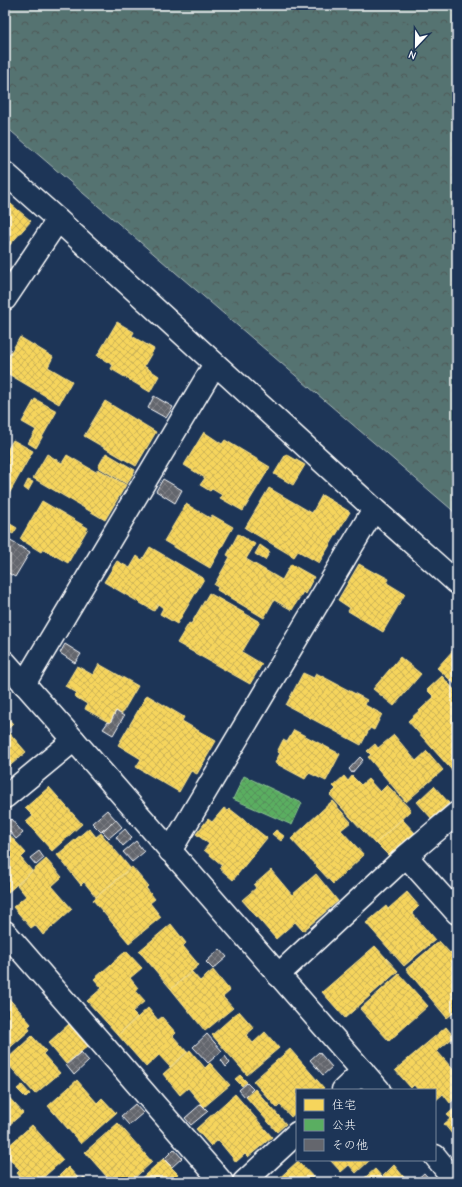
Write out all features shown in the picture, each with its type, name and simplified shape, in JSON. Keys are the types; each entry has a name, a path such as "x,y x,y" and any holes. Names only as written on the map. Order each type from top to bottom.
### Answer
{"street":[{"path":"5,173 457,583"},
{"path":"5,299 58,220"},
{"path":"24,684 215,364"},
{"path":"170,851 374,509"},
{"path":"5,662 378,1089"},
{"path":"5,797 74,740"},
{"path":"278,975 406,856 457,813"},
{"path":"406,856 457,913"},
{"path":"5,932 222,1182"},
{"path":"345,1089 363,1072"},
{"path":"244,1182 296,1134"},
{"path":"436,1157 456,1182"}],"green space":[{"path":"5,5 457,5 457,516 451,509 5,126"}],"building: 住宅":[{"path":"5,199 31,221 7,248 5,246"},
{"path":"5,268 10,271 5,280"},
{"path":"117,322 134,332 132,336 154,349 144,366 159,376 150,392 111,369 113,365 97,356"},
{"path":"20,337 53,357 48,367 72,381 59,404 5,372 5,362"},
{"path":"35,399 57,411 36,448 28,443 36,430 22,422"},
{"path":"105,401 156,432 136,466 84,436"},
{"path":"204,432 222,444 225,440 270,467 243,511 220,498 222,495 212,489 210,491 200,485 205,478 184,465"},
{"path":"13,440 33,451 5,501 5,454"},
{"path":"106,453 135,470 127,484 98,467"},
{"path":"47,454 62,463 67,455 96,472 98,469 126,485 105,520 33,478"},
{"path":"286,454 305,465 293,485 274,474"},
{"path":"28,480 33,482 28,491 24,488"},
{"path":"269,488 312,513 322,495 350,512 319,563 298,551 294,557 245,528"},
{"path":"42,501 88,528 68,563 43,549 41,552 20,539"},
{"path":"186,504 210,518 212,515 233,527 210,568 164,541"},
{"path":"7,522 17,528 13,534 5,530"},
{"path":"238,534 255,544 246,559 282,580 291,564 314,577 305,594 303,592 292,610 274,600 264,618 217,590 218,587 214,585 230,557 227,555"},
{"path":"260,545 270,552 265,560 255,554"},
{"path":"150,547 204,579 177,624 160,614 163,608 158,604 154,611 104,582 117,561 130,568 137,556 142,560"},
{"path":"359,564 389,579 387,583 405,594 383,632 348,611 350,608 338,600"},
{"path":"209,593 260,622 242,652 262,664 250,684 177,643 189,623 191,624"},
{"path":"455,648 457,649 457,686 437,668"},
{"path":"400,657 421,674 394,706 373,689"},
{"path":"99,664 138,686 121,715 116,711 110,723 85,709 87,704 74,696 77,693 65,686 77,666 93,675"},
{"path":"303,673 314,678 316,673 367,700 365,705 382,714 374,730 370,728 361,745 286,705"},
{"path":"442,676 457,693 457,776 408,721 434,697 427,690"},
{"path":"147,695 184,717 182,721 216,741 197,774 191,771 179,792 136,767 141,759 118,745"},
{"path":"5,715 13,724 7,730 26,752 5,770"},
{"path":"294,730 340,754 326,781 309,773 305,779 275,763 280,753 277,752 283,740 287,742"},
{"path":"394,735 416,761 427,751 443,770 406,802 368,757 371,755 367,751 375,744 378,748"},
{"path":"344,776 348,781 352,776 361,785 368,779 380,792 387,785 411,810 375,844 330,795 336,789 333,786"},
{"path":"434,786 449,803 432,819 417,802"},
{"path":"49,787 82,824 52,851 26,822 33,816 25,808"},
{"path":"332,801 351,822 341,830 364,855 333,884 291,839"},
{"path":"224,808 228,811 230,809 267,838 233,880 219,868 222,865 204,850 209,844 196,834 208,819 212,822"},
{"path":"402,819 416,834 390,857 376,843"},
{"path":"89,828 96,837 101,833 130,868 96,897 84,882 81,885 57,855"},
{"path":"5,830 26,853 21,858 32,871 6,894 5,893"},
{"path":"276,830 284,836 281,841 272,834"},
{"path":"46,859 62,877 52,886 72,909 43,935 35,925 31,928 13,907 26,896 17,885"},
{"path":"132,867 148,886 146,888 155,899 150,903 161,917 129,943 93,900"},
{"path":"271,870 292,895 316,874 338,901 303,931 295,922 276,939 242,900 256,888 254,885"},
{"path":"407,892 419,906 412,913 435,940 404,966 366,923 386,906 388,909"},
{"path":"171,924 186,943 183,946 199,965 171,989 139,951"},
{"path":"439,941 450,953 452,951 457,958 457,1010 447,1018 406,969"},
{"path":"375,946 398,971 345,1018 322,992"},
{"path":"126,951 142,968 130,978 138,988 136,991 145,1001 132,1012 137,1017 118,1035 87,1001 102,988 94,979"},
{"path":"213,970 230,991 223,997 233,1008 205,1031 171,989 192,972 200,981"},
{"path":"399,974 428,1006 389,1041 360,1009"},
{"path":"5,994 31,1024 28,1027 30,1030 5,1052"},
{"path":"148,1008 158,1020 162,1017 176,1033 173,1036 187,1052 170,1067 159,1055 146,1067 118,1035"},
{"path":"239,1011 254,1028 246,1035 253,1043 265,1032 279,1048 247,1075 212,1035"},
{"path":"457,1021 457,1029 453,1024"},
{"path":"69,1024 88,1046 66,1064 48,1043"},
{"path":"446,1027 454,1037 437,1051 457,1074 457,1097 450,1103 443,1094 436,1100 436,1089 417,1089 414,1085 411,1088 395,1070"},
{"path":"32,1036 46,1051 43,1054 60,1073 35,1094 5,1061"},
{"path":"290,1049 324,1088 296,1089 296,1113 291,1117 280,1105 277,1108 253,1081"},
{"path":"190,1050 205,1068 210,1063 230,1085 204,1107 188,1088 180,1095 163,1074"},
{"path":"240,1075 247,1082 242,1086 235,1079"},
{"path":"77,1080 97,1103 102,1098 116,1113 81,1144 48,1106"},
{"path":"22,1085 30,1094 26,1098 17,1089"},
{"path":"255,1089 286,1124 277,1132 246,1097"},
{"path":"5,1093 23,1113 9,1125 10,1127 5,1132"},
{"path":"235,1094 272,1137 248,1157 245,1154 236,1162 218,1140 211,1146 196,1129"},
{"path":"457,1106 457,1140 444,1124 450,1119 447,1115"},
{"path":"118,1123 152,1162 130,1182 115,1182 109,1175 107,1177 85,1152"},
{"path":"32,1125 63,1160 38,1182 24,1182 17,1173 20,1170 5,1154 5,1149"},
{"path":"163,1159 178,1174 174,1178 178,1182 137,1182"},
{"path":"298,1161 318,1182 275,1182"},
{"path":"331,1161 369,1161 356,1173 349,1165 341,1172"},
{"path":"394,1165 407,1181 360,1182 375,1169 382,1177"},
{"path":"68,1167 80,1180 84,1177 88,1182 53,1182"},
{"path":"341,1177 346,1182 336,1181"}],"building: 公共":[{"path":"244,776 302,803 292,825 233,799"}],"building: その他":[{"path":"154,396 173,407 166,418 148,408"},
{"path":"163,479 182,490 175,503 156,491"},
{"path":"5,538 30,552 15,577 5,571"},
{"path":"65,644 81,654 75,663 60,653"},
{"path":"116,711 124,716 113,735 103,729 108,722 110,723"},
{"path":"360,757 363,760 352,773 349,769"},
{"path":"107,810 116,820 101,832 92,823"},
{"path":"11,819 23,833 16,839 5,826 5,823"},
{"path":"116,820 122,827 109,838 102,831"},
{"path":"125,829 132,838 123,846 116,837"},
{"path":"136,841 144,852 132,862 123,852"},
{"path":"39,851 44,858 36,865 30,858"},
{"path":"220,949 227,957 213,969 206,962"},
{"path":"207,1034 222,1051 208,1063 193,1047"},
{"path":"81,1052 89,1061 74,1075 66,1065"},
{"path":"319,1052 332,1067 323,1075 310,1060"},
{"path":"225,1056 230,1063 226,1067 221,1060"},
{"path":"247,1083 253,1089 245,1097 239,1090"},
{"path":"135,1104 143,1113 129,1125 121,1116"},
{"path":"201,1104 208,1111 191,1125 185,1118"},
{"path":"174,1149 182,1158 172,1167 164,1159"},
{"path":"424,1173 431,1181 430,1182 414,1182"}]}
